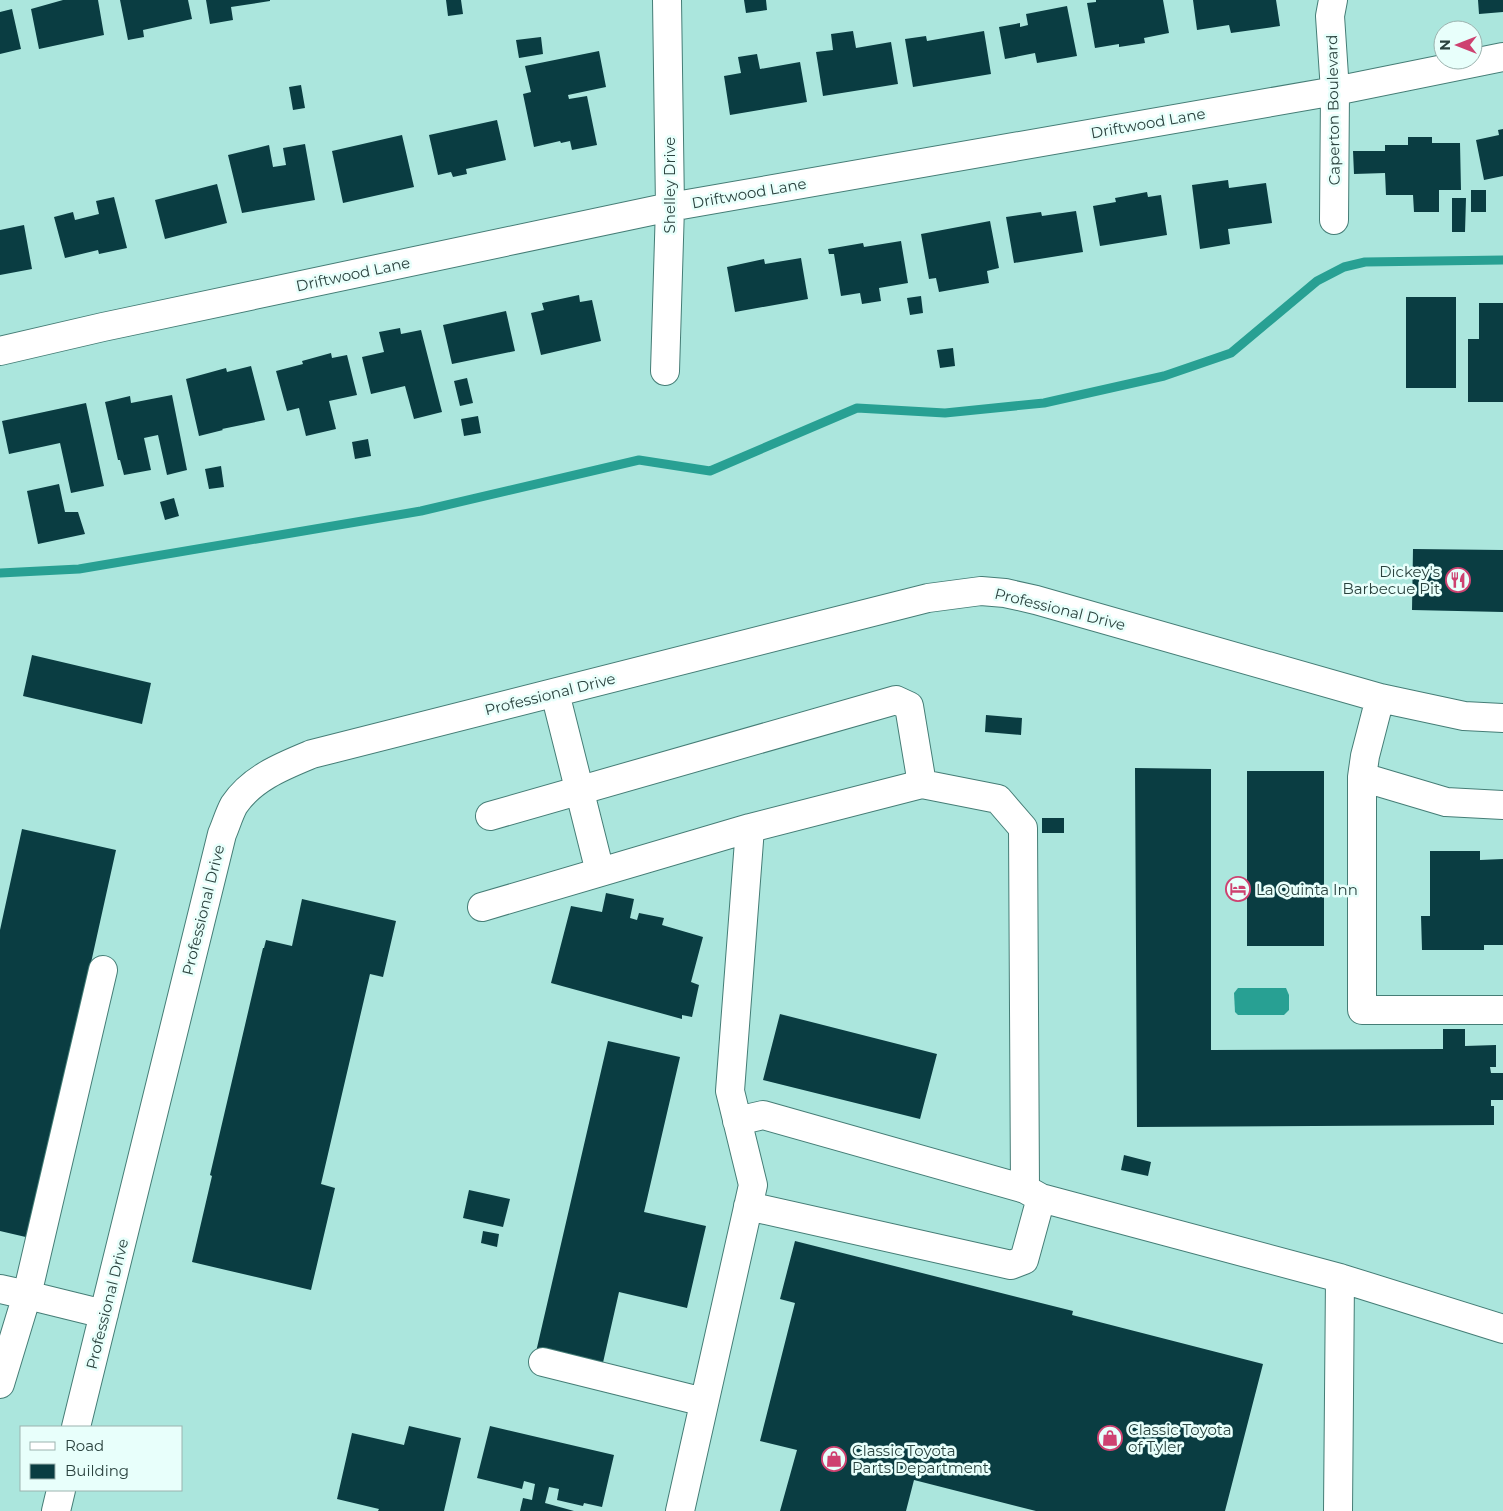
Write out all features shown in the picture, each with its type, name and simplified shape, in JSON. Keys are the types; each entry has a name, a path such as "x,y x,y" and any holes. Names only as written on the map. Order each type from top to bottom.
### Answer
{"street":[{"name":"Shelley Drive","path":"665,371 670,207 668,0"},
{"name":"Caperton Boulevard","path":"1333,0 1330,16 1335,90 1334,220"},
{"name":"Driftwood Lane","path":"0,351 113,325 670,207 1335,90 1503,57"},
{"name":"Professional Drive","path":"76,1426 222,834 234,805 255,783 280,767 312,754 928,598 981,591 1005,593 1036,600 1380,698 1464,716 1503,718"},
{"path":"555,693 578,791 600,872"},
{"path":"1380,698 1365,756 1362,777 1362,1010 1503,1010"},
{"path":"490,816 896,700 909,706 922,784"},
{"path":"1362,777 1446,802 1503,805"},
{"path":"482,907 750,828 922,784 998,799 1023,828 1033,1194 1024,1260 1011,1264 748,1206"},
{"path":"680,1511 752,1185 730,1092 750,828"},
{"path":"1,1377 26,1295 103,970"},
{"path":"737,1121 763,1115 1033,1194 1340,1278 1503,1329"},
{"path":"1338,1511 1340,1278"},
{"path":"0,1289 104,1314"},
{"path":"543,1362 704,1402"},
{"path":"56,1511 61,1491"}],"shaded area":[{"path":"1238,988 1286,988 1289,995 1289,1010 1284,1015 1238,1015 1235,1012 1234,993"}],"building":[{"path":"63,0 98,0 104,35 39,49 31,9"},
{"path":"120,0 188,0 192,19 143,30 144,37 128,40"},
{"path":"206,0 270,1 231,7 233,20 210,24"},
{"path":"446,0 461,0 463,14 448,16"},
{"path":"744,0 766,0 767,10 746,13"},
{"path":"1096,0 1163,0 1169,33 1144,38 1145,43 1119,47 1119,44 1095,48 1087,3 1096,2"},
{"path":"1193,0 1276,0 1280,26 1231,33 1229,25 1197,30"},
{"path":"1478,0 1503,0 1503,12 1479,14"},
{"path":"1067,6 1077,56 1037,63 1035,53 1005,59 999,27 1020,23 1020,27 1028,25 1026,14"},
{"path":"12,9 21,49 0,54 0,12"},
{"path":"853,31 856,48 891,42 898,84 823,96 816,52 833,50 831,34"},
{"path":"984,31 991,74 913,87 905,39 926,36 927,41"},
{"path":"541,37 543,54 519,58 516,40"},
{"path":"599,51 606,87 568,95 569,99 587,96 597,145 572,150 570,141 561,143 560,141 534,147 523,94 531,92 525,66"},
{"path":"757,54 760,69 800,62 807,102 730,115 724,76 741,73 738,57"},
{"path":"301,85 305,108 293,110 289,87"},
{"path":"497,120 506,160 466,169 467,174 453,177 451,172 438,175 429,135"},
{"path":"1503,129 1503,176 1484,180 1476,140 1499,135 1498,130"},
{"path":"402,135 414,187 343,203 332,151"},
{"path":"1408,137 1432,137 1432,143 1460,143 1461,190 1439,190 1439,212 1414,212 1413,195 1386,195 1385,173 1354,174 1353,151 1385,151 1385,145 1408,145"},
{"path":"305,144 315,200 242,213 228,155 269,145 273,167 286,165 283,148"},
{"path":"1228,180 1229,188 1266,183 1272,223 1228,229 1230,244 1200,249 1192,185"},
{"path":"217,184 227,223 165,239 155,200"},
{"path":"1471,190 1486,190 1486,212 1471,212"},
{"path":"1147,192 1148,197 1161,195 1167,235 1100,246 1093,206 1116,202 1115,198"},
{"path":"114,197 127,248 99,254 98,250 65,258 54,217 73,212 75,220 99,214 96,201"},
{"path":"1452,198 1466,198 1465,232 1452,232"},
{"path":"1076,211 1083,252 1014,263 1006,217 1041,212 1042,216"},
{"path":"990,221 999,268 987,271 989,283 939,292 936,278 929,279 921,234"},
{"path":"24,225 32,269 0,275 0,230"},
{"path":"901,241 908,283 879,288 881,301 862,304 860,293 841,296 834,254 829,254 828,249 863,243 864,247"},
{"path":"801,258 808,299 735,312 727,267 764,259 765,264"},
{"path":"579,295 580,302 592,300 601,341 541,355 531,313 544,310 542,303"},
{"path":"921,296 923,313 910,315 907,298"},
{"path":"1406,297 1456,297 1456,388 1406,388"},
{"path":"1479,303 1503,303 1503,402 1468,402 1468,339 1479,339"},
{"path":"506,311 515,351 452,364 443,325"},
{"path":"400,328 401,334 421,330 442,412 414,419 405,386 371,394 362,357 384,352 379,332"},
{"path":"953,348 955,366 940,368 937,350"},
{"path":"331,353 332,358 347,355 357,395 329,401 336,429 306,436 299,408 287,411 276,371 303,364 302,361"},
{"path":"251,366 265,420 199,436 186,379 226,368 227,372"},
{"path":"467,378 473,403 460,406 454,381"},
{"path":"172,395 187,470 167,475 158,435 144,438 151,470 124,475 120,460 118,460 105,402 130,396 131,403"},
{"path":"86,403 104,486 71,493 60,443 9,454 2,421"},
{"path":"478,416 481,433 464,436 461,419"},
{"path":"368,439 371,456 355,459 352,442"},
{"path":"221,466 224,487 209,489 205,469"},
{"path":"59,484 65,512 78,512 85,534 38,544 27,491"},
{"path":"174,498 179,516 165,520 160,502"},
{"name":"Dickey's Barbecue Pit","path":"1413,549 1503,550 1503,612 1412,610"},
{"path":"32,655 151,683 142,724 23,696"},
{"path":"986,715 1022,718 1021,735 985,732"},
{"path":"1135,768 1211,769 1211,1050 1443,1049 1443,1029 1465,1029 1465,1046 1496,1045 1496,1067 1490,1067 1491,1073 1503,1073 1503,1100 1491,1100 1491,1106 1494,1106 1494,1125 1137,1127"},
{"path":"1247,771 1324,771 1324,946 1247,946"},
{"path":"1042,818 1064,818 1064,833 1042,833"},
{"path":"22,829 116,850 30,1238 0,1231 0,930"},
{"path":"1430,851 1480,851 1480,860 1503,859 1503,945 1484,945 1484,950 1422,950 1421,916 1430,916"},
{"path":"606,893 634,899 630,918 637,920 639,913 664,918 662,925 703,937 691,982 699,985 692,1017 682,1015 682,1019 551,983 571,906 602,912"},
{"path":"302,899 396,921 383,977 370,974 321,1184 335,1188 311,1290 192,1262 212,1176 210,1175 263,948 266,940 292,946"},
{"path":"780,1014 937,1054 920,1119 763,1080"},
{"path":"608,1041 680,1057 644,1212 706,1226 687,1308 619,1292 602,1367 536,1352"},
{"path":"1124,1155 1151,1162 1148,1176 1121,1170"},
{"path":"469,1190 510,1199 503,1227 463,1218"},
{"path":"483,1231 499,1234 497,1247 481,1243"},
{"path":"795,1241 1073,1311 1072,1315 1263,1364 1225,1511 1036,1511 914,1480 906,1511 780,1511 797,1450 760,1441 795,1303 780,1299"},
{"path":"409,1426 461,1438 444,1511 378,1511 379,1509 337,1499 352,1433 404,1445"},
{"path":"490,1426 614,1455 602,1507 584,1503 583,1506 557,1500 559,1489 549,1487 545,1503 574,1511 520,1511 523,1498 532,1500 535,1484 524,1481 522,1489 477,1478"}],"waterway":[{"path":"0,573 79,569 421,511 639,460 710,471 857,408 945,413 1044,403 1164,376 1231,353 1317,281 1344,267 1365,262 1503,260"}],"place":[{"name":"Dickey's Barbecue Pit","path":"1458,580"},
{"name":"La Quinta Inn","path":"1238,889"},
{"name":"Classic Toyota of Tyler","path":"1110,1438"},
{"name":"Classic Toyota Parts Department","path":"834,1459"}]}
